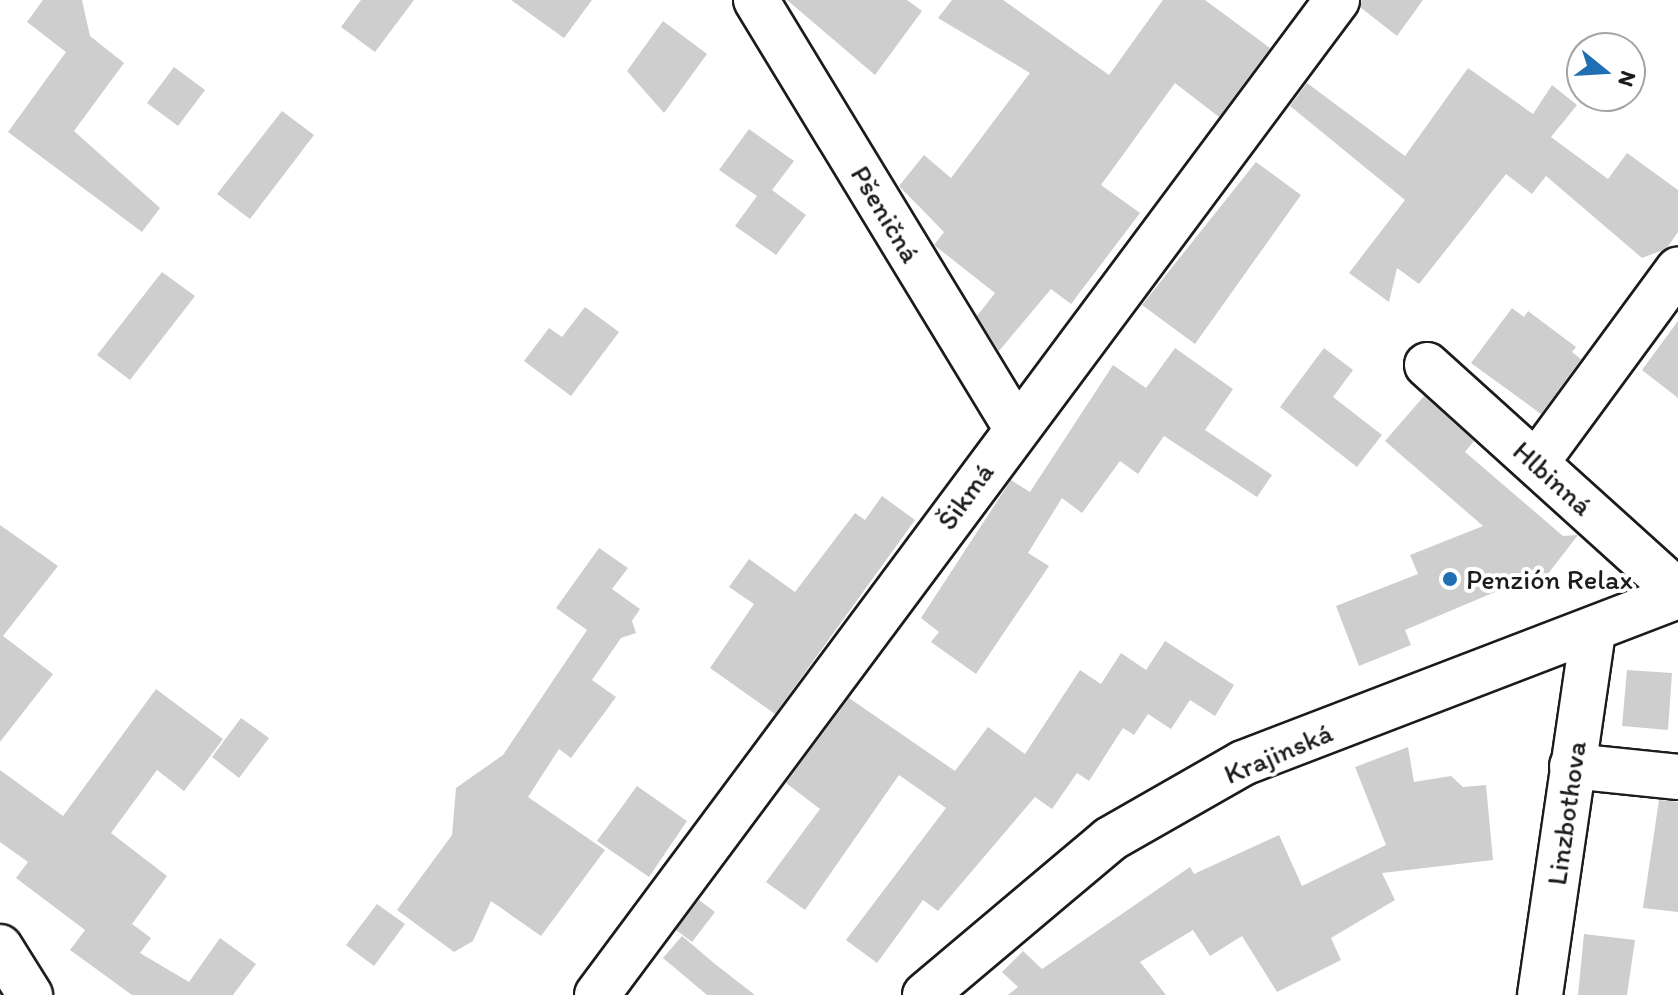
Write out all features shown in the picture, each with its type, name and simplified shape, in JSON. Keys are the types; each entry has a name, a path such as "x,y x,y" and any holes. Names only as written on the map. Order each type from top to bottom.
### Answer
{"street":[{"name":"Pšeničná","path":"756,0 1016,427"},
{"name":"Šikmá","path":"597,995 1016,427 1337,0"},
{"path":"1536,463 1678,270"},
{"name":"Hlbinná","path":"1427,365 1678,594"},
{"name":"Krajinská","path":"925,995 1110,839 1243,763 1593,631 1678,594"},
{"name":"Linzbothova","path":"1540,995 1593,631"},
{"path":"1572,766 1678,777"},
{"path":"0,947 30,995"}],"building":[{"path":"43,0 82,0 90,36 124,63 74,131 160,208 142,232 8,132 66,52 27,22"},
{"path":"361,0 414,0 375,52 341,27"},
{"path":"511,0 592,0 564,38"},
{"path":"787,0 907,0 922,11 875,75"},
{"path":"952,0 1003,0 1109,75 1163,0 1205,0 1270,48 1219,117 1175,83 1101,185 1140,213 1071,304 1051,289 999,351 977,316 995,293 934,245 944,232 899,186 924,155 951,178 1030,73 938,18"},
{"path":"1362,0 1423,0 1397,36 1360,7"},
{"path":"663,21 707,54 664,113 627,71"},
{"path":"174,67 205,90 178,126 147,103"},
{"path":"1468,68 1533,114 1552,85 1566,96 1566,112 1571,112 1551,137 1608,179 1627,153 1678,190 1678,232 1666,249 1642,258 1546,176 1532,194 1506,174 1419,284 1397,268 1389,302 1349,273 1405,200 1290,106 1307,83 1405,156"},
{"path":"282,111 314,135 250,219 217,194"},
{"path":"749,129 794,161 772,190 806,215 776,255 735,226 757,196 719,170"},
{"path":"1256,162 1301,195 1195,344 1142,305"},
{"path":"162,272 195,296 130,380 97,355"},
{"path":"585,307 619,332 571,396 524,361 549,328 562,337"},
{"path":"1512,308 1524,317 1528,311 1576,347 1572,352 1581,359 1541,414 1471,363"},
{"path":"1678,321 1678,398 1642,370"},
{"path":"1175,348 1233,389 1205,430 1272,475 1257,497 1164,436 1138,474 1120,461 1082,513 1062,498 1028,553 1049,566 976,674 931,642 939,632 921,618 1011,480 1030,492 1113,365 1146,388"},
{"path":"1324,348 1353,370 1333,397 1382,435 1357,467 1280,407"},
{"path":"1424,396 1474,441 1465,452 1563,536 1578,535 1544,579 1539,574 1524,592 1514,584 1405,630 1411,645 1359,666 1336,606 1418,574 1410,555 1483,526 1385,441"},
{"path":"882,496 915,520 775,714 710,668 754,604 729,587 749,559 795,592 855,513 865,520"},
{"path":"0,525 58,566 3,636 53,674 0,742"},
{"path":"599,548 628,568 612,589 640,609 632,621 636,633 621,638 592,680 616,697 571,758 559,749 528,797 605,850 541,936 491,901 473,941 454,952 397,910 452,835 456,788 503,755 587,630 556,608"},
{"path":"1165,641 1234,685 1215,716 1190,700 1171,729 1148,714 1134,735 1123,728 1089,781 1077,773 1052,809 1035,797 938,911 923,900 877,963 846,940 946,808 899,775 805,910 766,882 820,809 786,783 849,698 955,771 988,727 1025,754 1080,670 1101,684 1121,653 1146,670"},
{"path":"1627,670 1672,673 1668,730 1622,726"},
{"path":"156,689 223,739 184,791 157,770 111,833 167,876 132,924 151,938 140,953 189,982 220,938 256,964 233,995 132,995 70,950 85,930 16,878 28,862 0,842 0,770 63,816"},
{"path":"241,718 269,738 239,778 212,757"},
{"path":"1408,747 1414,782 1451,776 1463,787 1486,785 1493,860 1382,873 1395,900 1331,938 1341,960 1277,992 1242,936 1210,956 1193,930 1140,962 1166,995 1008,995 1018,987 1002,972 1023,951 1042,969 1190,867 1194,874 1279,835 1302,886 1386,845 1355,767"},
{"path":"637,786 687,821 649,877 597,841"},
{"path":"1659,800 1678,802 1678,912 1643,908"},
{"path":"699,900 715,912 692,942 676,930"},
{"path":"377,904 405,924 374,966 346,945"},
{"path":"1584,934 1635,940 1627,995 1578,995"},
{"path":"682,936 755,995 707,995 663,958"}],"place":[{"name":"Penzión Relax","path":"1450,579"}]}
